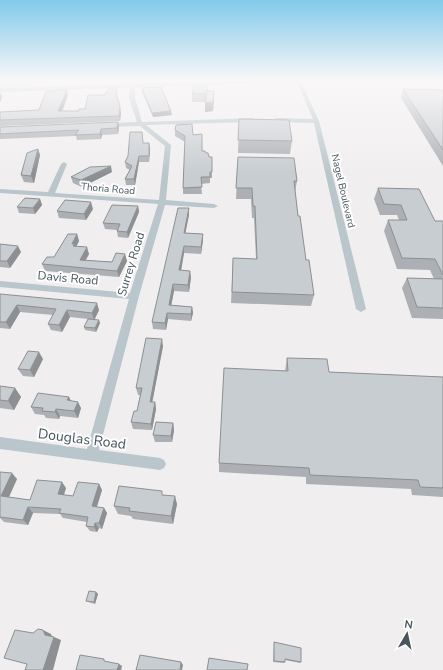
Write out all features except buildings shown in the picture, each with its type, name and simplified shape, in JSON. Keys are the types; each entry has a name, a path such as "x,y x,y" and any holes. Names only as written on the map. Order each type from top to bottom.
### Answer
{"street":[{"path":"136,111 140,123"},
{"name":"Nagel Boulevard","path":"312,111 316,121 361,309"},
{"path":"101,125 257,120"},
{"path":"268,120 316,121"},
{"name":"Surrey Road","path":"92,455 134,296 162,203 168,145 140,123"},
{"path":"50,194 64,164"},
{"name":"Thoria Road","path":"0,191 214,206"},
{"name":"Davis Road","path":"0,284 134,296"},
{"name":"Douglas Road","path":"0,443 160,464"}]}
